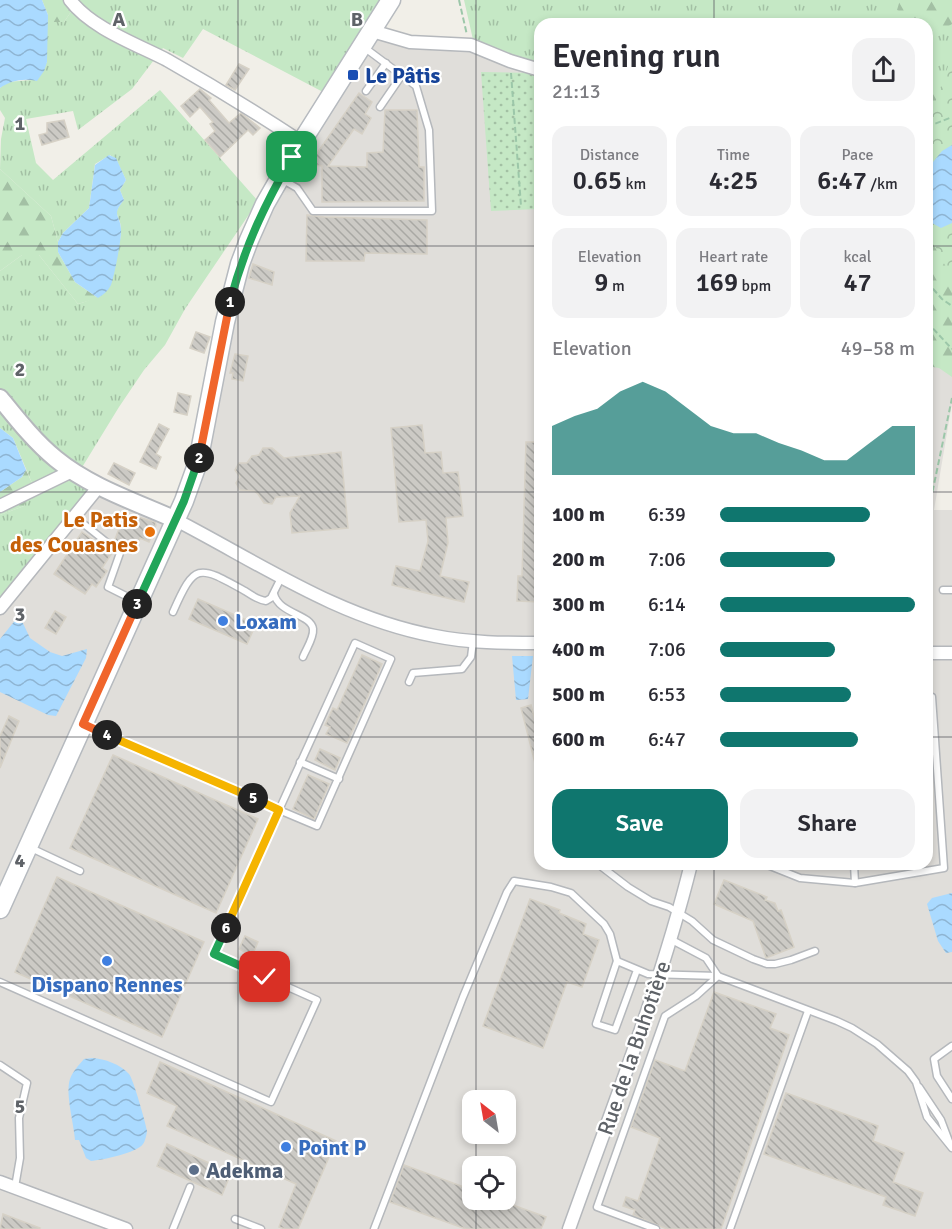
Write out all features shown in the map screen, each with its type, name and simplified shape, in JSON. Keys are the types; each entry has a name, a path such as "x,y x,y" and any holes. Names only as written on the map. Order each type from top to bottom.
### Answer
{"main road":[{"path":"0,909 176,520 198,462 225,322 240,264 257,220 301,142 390,0"}],"street":[{"path":"70,0 82,13 102,27 226,94 301,142"},
{"path":"367,38 471,45 534,68"},
{"path":"0,398 23,427 72,471 176,520 281,578 358,615 427,635 534,643"},
{"path":"0,506 72,471"},
{"path":"0,608 100,485"},
{"path":"933,653 952,653"},
{"name":"Rue de la Buhotière","path":"570,1229 660,974 679,915 690,870"},
{"path":"0,1182 126,1229"}],"lane":[{"path":"280,178 297,188 313,212 432,211 429,130 416,86 386,63 367,38"},
{"path":"366,91 386,63"},
{"path":"380,107 402,75"},
{"path":"75,517 120,554 108,587 138,602"},
{"path":"173,612 184,585 193,574 205,572 260,600 269,600 281,578"},
{"path":"943,590 952,590"},
{"path":"274,593 279,604 310,622 313,628 312,637 303,657"},
{"path":"409,681 413,673 462,669 471,657 473,640"},
{"path":"0,982 271,1102 317,1000 214,954 279,810 300,762 355,643 391,659 317,826 279,810 83,724"},
{"path":"933,711 944,868 933,870"},
{"path":"300,762 339,779"},
{"path":"28,846 81,871"},
{"path":"606,870 651,901 669,907 679,915 693,921 713,940 767,964 791,960 814,951"},
{"path":"780,870 800,878 855,883 932,870"},
{"path":"854,870 855,883"},
{"path":"374,1229 463,997 507,892 514,881 571,893 608,930 617,961 596,1024 615,1030 637,970"},
{"path":"670,939 706,958 718,976"},
{"path":"617,961 648,974 718,976 837,1021 878,1044 900,1062 941,1120 952,1147"},
{"path":"656,1229 597,1207 665,1016 696,996 718,976"},
{"path":"730,1229 808,1011"},
{"path":"952,1046 934,1059 937,1076 952,1099"},
{"path":"0,1065 27,1083 19,1118 20,1158 15,1187"},
{"path":"916,1082 927,1117 952,1147"},
{"path":"173,1229 190,1187"},
{"path":"235,1219 261,1229"}],"path":[{"path":"459,0 468,40"},
{"path":"512,79 521,206"},
{"path":"933,125 952,117"},
{"path":"933,289 952,306"},
{"path":"933,328 952,349"},
{"path":"933,489 952,398"}],"shaded area":[{"path":"376,35 470,50 534,71 534,870 933,870 933,296 952,297 952,403 934,510 952,510 952,1229 0,1229 0,612 96,488 176,520 194,501 210,453 219,385 234,309 270,206"}],"green space":[{"path":"42,0 79,0 64,22 47,22 48,15"},
{"path":"79,0 384,0 323,92 203,29 183,58 163,48 132,89 78,130 73,111 26,119 36,163 53,180 160,90 258,201 185,309 165,345 144,370 119,407 81,469 96,488 0,612 0,515 24,506 32,483 13,438 0,428 0,271 22,255 39,255 78,304 96,297 110,284 121,237 121,225 117,212 124,200 120,190 126,180 116,159 110,155 95,164 89,208 63,233 58,242 51,216 0,169 1,139 5,118 0,110 0,88 7,82 32,80 47,62 47,22 64,22"},
{"path":"464,0 952,0 952,99 933,102 933,18 534,18 534,62 474,44"},
{"path":"900,0 952,0 952,24 937,33 933,31 933,18 911,18 897,10"},
{"path":"952,55 952,279 933,242 933,109"},
{"path":"481,72 534,73 534,209 491,211"},
{"path":"952,78 952,377 939,368 933,367 933,86"},
{"path":"0,169 51,216 58,242 58,252 75,282 98,298 78,304 39,255 22,255 0,271"},
{"path":"26,470 32,483 24,506 0,515 0,492 22,477"}],"water":[{"path":"0,0 42,0 48,15 47,62 37,81 18,80 0,88"},
{"path":"952,145 952,223 941,228 933,224 933,162 942,151"},
{"path":"109,155 116,158 126,180 120,190 124,200 117,212 121,234 114,274 110,287 98,298 75,282 58,252 58,242 63,233 89,208 95,165"},
{"path":"0,428 13,438 26,470 22,477 0,492"},
{"path":"20,617 30,638 50,652 62,656 87,649 86,658 56,716 48,715 0,692 0,639"},
{"path":"512,656 533,656 528,699 516,700"},
{"path":"952,893 952,952 946,953 938,941 927,904 932,898"},
{"path":"92,1058 112,1063 129,1074 147,1131 144,1143 134,1150 111,1158 91,1161 86,1158 79,1140 75,1140 69,1085 74,1071 84,1059"}],"building":[{"path":"239,64 249,69 235,90 226,85"},
{"path":"200,89 211,98 209,100 229,123 241,113 260,128 253,135 248,130 220,157 205,140 215,131 210,124 213,122 200,107 190,117 181,106"},
{"path":"359,93 372,102 365,114 371,118 362,134 354,129 328,166 367,167 367,153 383,152 385,110 417,110 419,167 424,167 424,201 322,202 322,166 315,165 315,156"},
{"path":"64,120 69,137 42,145 39,135 47,133 47,123"},
{"path":"307,215 427,220 427,254 365,253 364,261 306,261"},
{"path":"253,264 274,272 272,285 249,278"},
{"path":"196,332 210,337 204,353 190,348"},
{"path":"235,354 248,356 243,381 232,379 233,373 230,373"},
{"path":"178,393 191,396 187,415 174,412"},
{"path":"159,424 169,429 156,454 161,457 156,469 140,462"},
{"path":"422,425 425,453 441,452 443,473 458,472 463,516 446,518 448,543 440,576 469,582 464,602 392,585 396,566 420,571 428,541 426,520 399,522 391,428"},
{"path":"526,442 534,442 534,602 517,601 518,576 522,576"},
{"path":"263,448 272,448 284,458 341,452 348,528 292,533 290,513 300,496 276,497 272,504 264,503 254,491 240,490 236,483 240,477 235,470 239,463 247,463 252,456 259,455"},
{"path":"114,463 135,473 129,485 108,474"},
{"path":"125,513 155,522 156,525 149,542 140,538 134,543 130,541 126,549 114,542"},
{"path":"82,532 112,553 102,568 107,571 96,587 92,584 85,594 54,574"},
{"name":"Loxam","path":"198,599 256,624 247,644 189,619"},
{"path":"55,611 66,617 56,634 45,628"},
{"path":"362,655 382,664 347,743 326,734 330,727 325,725 333,708 337,710"},
{"path":"531,705 534,717 534,759 521,708"},
{"path":"9,716 19,721 0,768 0,736"},
{"path":"320,749 340,758 335,770 315,760"},
{"path":"113,755 258,819 216,913 70,848"},
{"path":"308,775 329,784 314,819 293,809"},
{"name":"Dispano Rennes","path":"57,877 204,942 162,1037 15,972"},
{"path":"724,880 767,897 765,900 775,903 778,911 781,910 794,947 766,958 753,921 714,904"},
{"path":"530,899 560,910 559,913 586,924 583,934 599,940 582,987 567,982 543,1048 483,1026"},
{"path":"245,936 258,942 252,956 239,949"},
{"path":"714,992 776,1014 770,1028 789,1035 721,1229 667,1229 633,1215 635,1210 623,1206 626,1197 638,1201 660,1138 631,1127 655,1060 685,1071"},
{"path":"160,1062 336,1141 298,1229 279,1227 296,1184 167,1126 177,1106 147,1093"},
{"path":"786,1093 878,1126 873,1141 904,1153 893,1182 923,1193 915,1216 883,1205 886,1197 764,1154"},
{"name":"Adekma","path":"167,1144 231,1173 222,1195 157,1166"},
{"path":"404,1165 462,1186 462,1210 516,1210 516,1206 546,1217 541,1229 466,1229 390,1202"},
{"path":"3,1214 40,1228 0,1229"}],"place":[{"name":"Le Pâtis","path":"353,75"},
{"name":"Le Patis des Couasnes","path":"150,532"},
{"name":"Loxam","path":"223,621"},
{"name":"Dispano Rennes","path":"107,961"},
{"name":"Point P","path":"286,1147"},
{"name":"Adekma","path":"194,1170"}],"route":[{"path":"265,977 214,954 279,810 83,724 184,501 198,462 225,322 240,264 257,220 292,157"}]}
